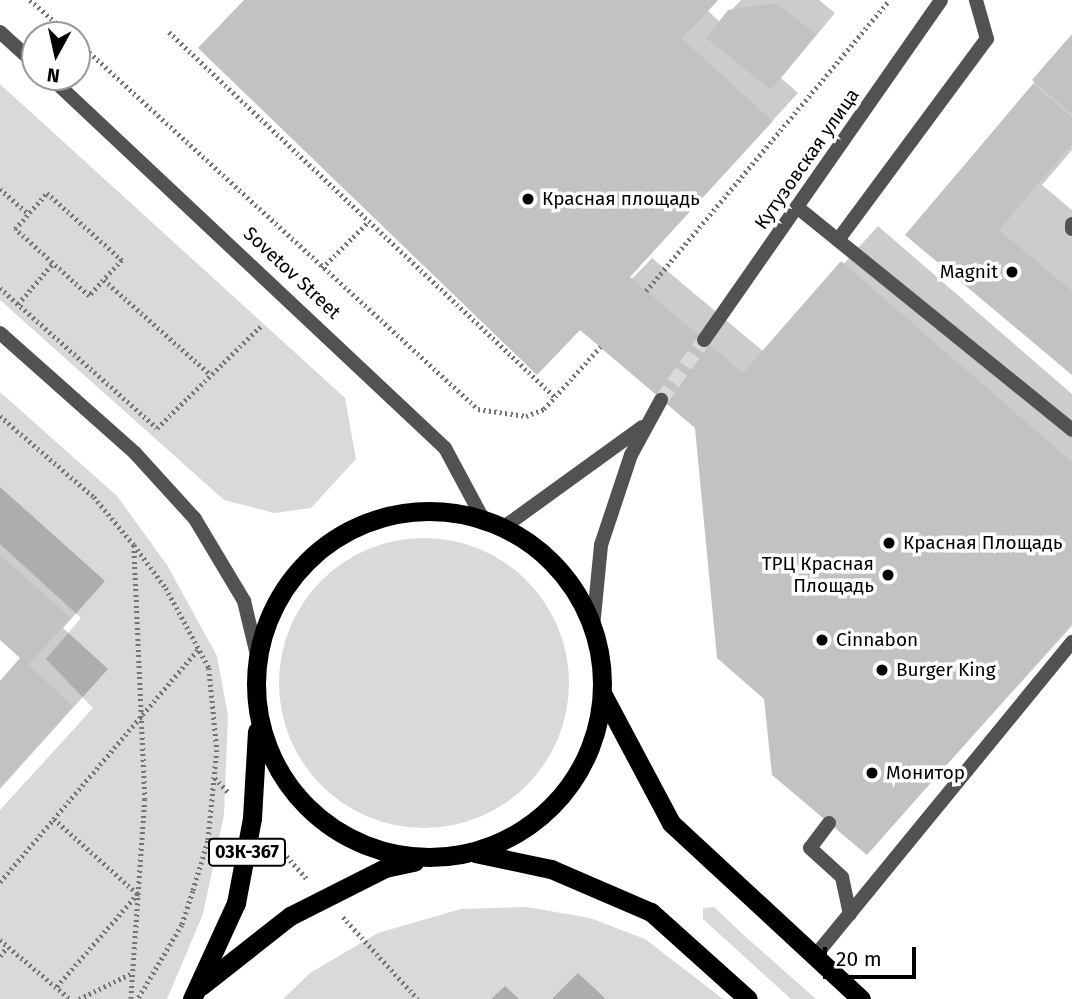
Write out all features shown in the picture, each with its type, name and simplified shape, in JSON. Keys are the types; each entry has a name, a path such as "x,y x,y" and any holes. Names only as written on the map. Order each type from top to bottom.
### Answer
{"highway":[{"path":"441,511 483,519 504,527 542,552 573,586 593,627 603,695 597,731 563,795 516,833 472,852 432,857 362,844 331,827 281,776 257,709 257,655 269,614 291,578 321,547 358,526 398,513 441,511"},
{"path":"603,695 671,822 861,999"},
{"name":"03К-367","path":"196,993 236,903 250,839 257,709"},
{"path":"472,852 551,869 651,912 748,999"},
{"name":"03К-367","path":"196,993 290,916 386,869 432,857"}],"street":[{"name":"Кутузовская улица","path":"704,340 942,0"},
{"path":"838,240 987,39 976,0"},
{"path":"0,32 21,51"},
{"name":"Sovetov Street","path":"65,91 445,447 483,519"},
{"path":"797,207 1072,430"},
{"path":"1072,224 1072,229"},
{"path":"0,333 135,453 195,519 244,601 257,655"},
{"path":"593,627 601,545 646,424 661,400"},
{"path":"504,527 646,424"},
{"path":"815,956 1072,642"},
{"path":"829,823 810,848 842,877 850,914"}],"path":[{"path":"30,0 54,21"},
{"path":"646,291 890,0"},
{"path":"169,32 556,398"},
{"path":"91,54 321,268 478,409 526,416 556,398 600,347"},
{"path":"0,189 29,214"},
{"path":"47,193 122,260 89,296 53,263 15,229 47,193"},
{"path":"321,268 368,222"},
{"path":"18,304 53,263"},
{"path":"104,280 211,375"},
{"path":"0,288 158,428 263,324"},
{"path":"0,416 94,497 134,545 209,668 217,750 208,841 182,925 138,999"},
{"path":"131,999 145,799 134,545"},
{"path":"0,881 199,648"},
{"path":"54,818 138,894"},
{"path":"56,988 138,894"},
{"path":"0,940 70,999"},
{"path":"0,956 7,947"},
{"path":"79,999 133,973"}],"shaded area":[{"path":"0,84 345,398 356,459 311,508 274,513 224,500 0,300"},
{"path":"0,392 117,496 167,565 217,656 228,716 224,815 203,914 167,999 0,999 0,810 93,708 46,659 81,618 0,544"},
{"path":"424,538 452,541 480,549 505,562 527,580 545,602 558,627 566,655 569,683 566,711 558,739 545,764 527,786 505,804 480,817 452,825 424,828 396,825 368,817 343,804 321,786 303,764 290,739 282,711 279,683 282,655 290,627 303,602 321,580 343,562 368,549 396,541"},
{"path":"527,907 590,918 645,939 723,999 283,999 310,973 378,933 461,909"},
{"path":"714,907 816,999 791,999 703,919 703,908"}],"building":[{"path":"244,0 718,0 682,39 773,121 630,277 743,373 841,261 1072,462 1072,623 867,855 772,775 764,699 717,658 695,428 580,330 537,375 198,48"},
{"path":"776,3 816,34 771,90 706,38 728,10"},
{"path":"1072,34 1072,114 1032,80"},
{"path":"1033,84 1072,117 1072,144 999,230 1072,291 1072,375 905,235"},
{"path":"0,555 71,618 28,665 73,706 0,787 0,681 20,658 0,640"}],"tunnel":[{"path":"661,400 704,340"}],"place":[{"name":"Красная площадь","path":"528,199"},
{"name":"Magnit","path":"1012,272"},
{"name":"Красная Площадь","path":"889,543"},
{"name":"ТРЦ Красная Площадь","path":"888,575"},
{"name":"Cinnabon","path":"822,640"},
{"name":"Burger King","path":"882,670"},
{"name":"Монитор","path":"872,773"}]}
